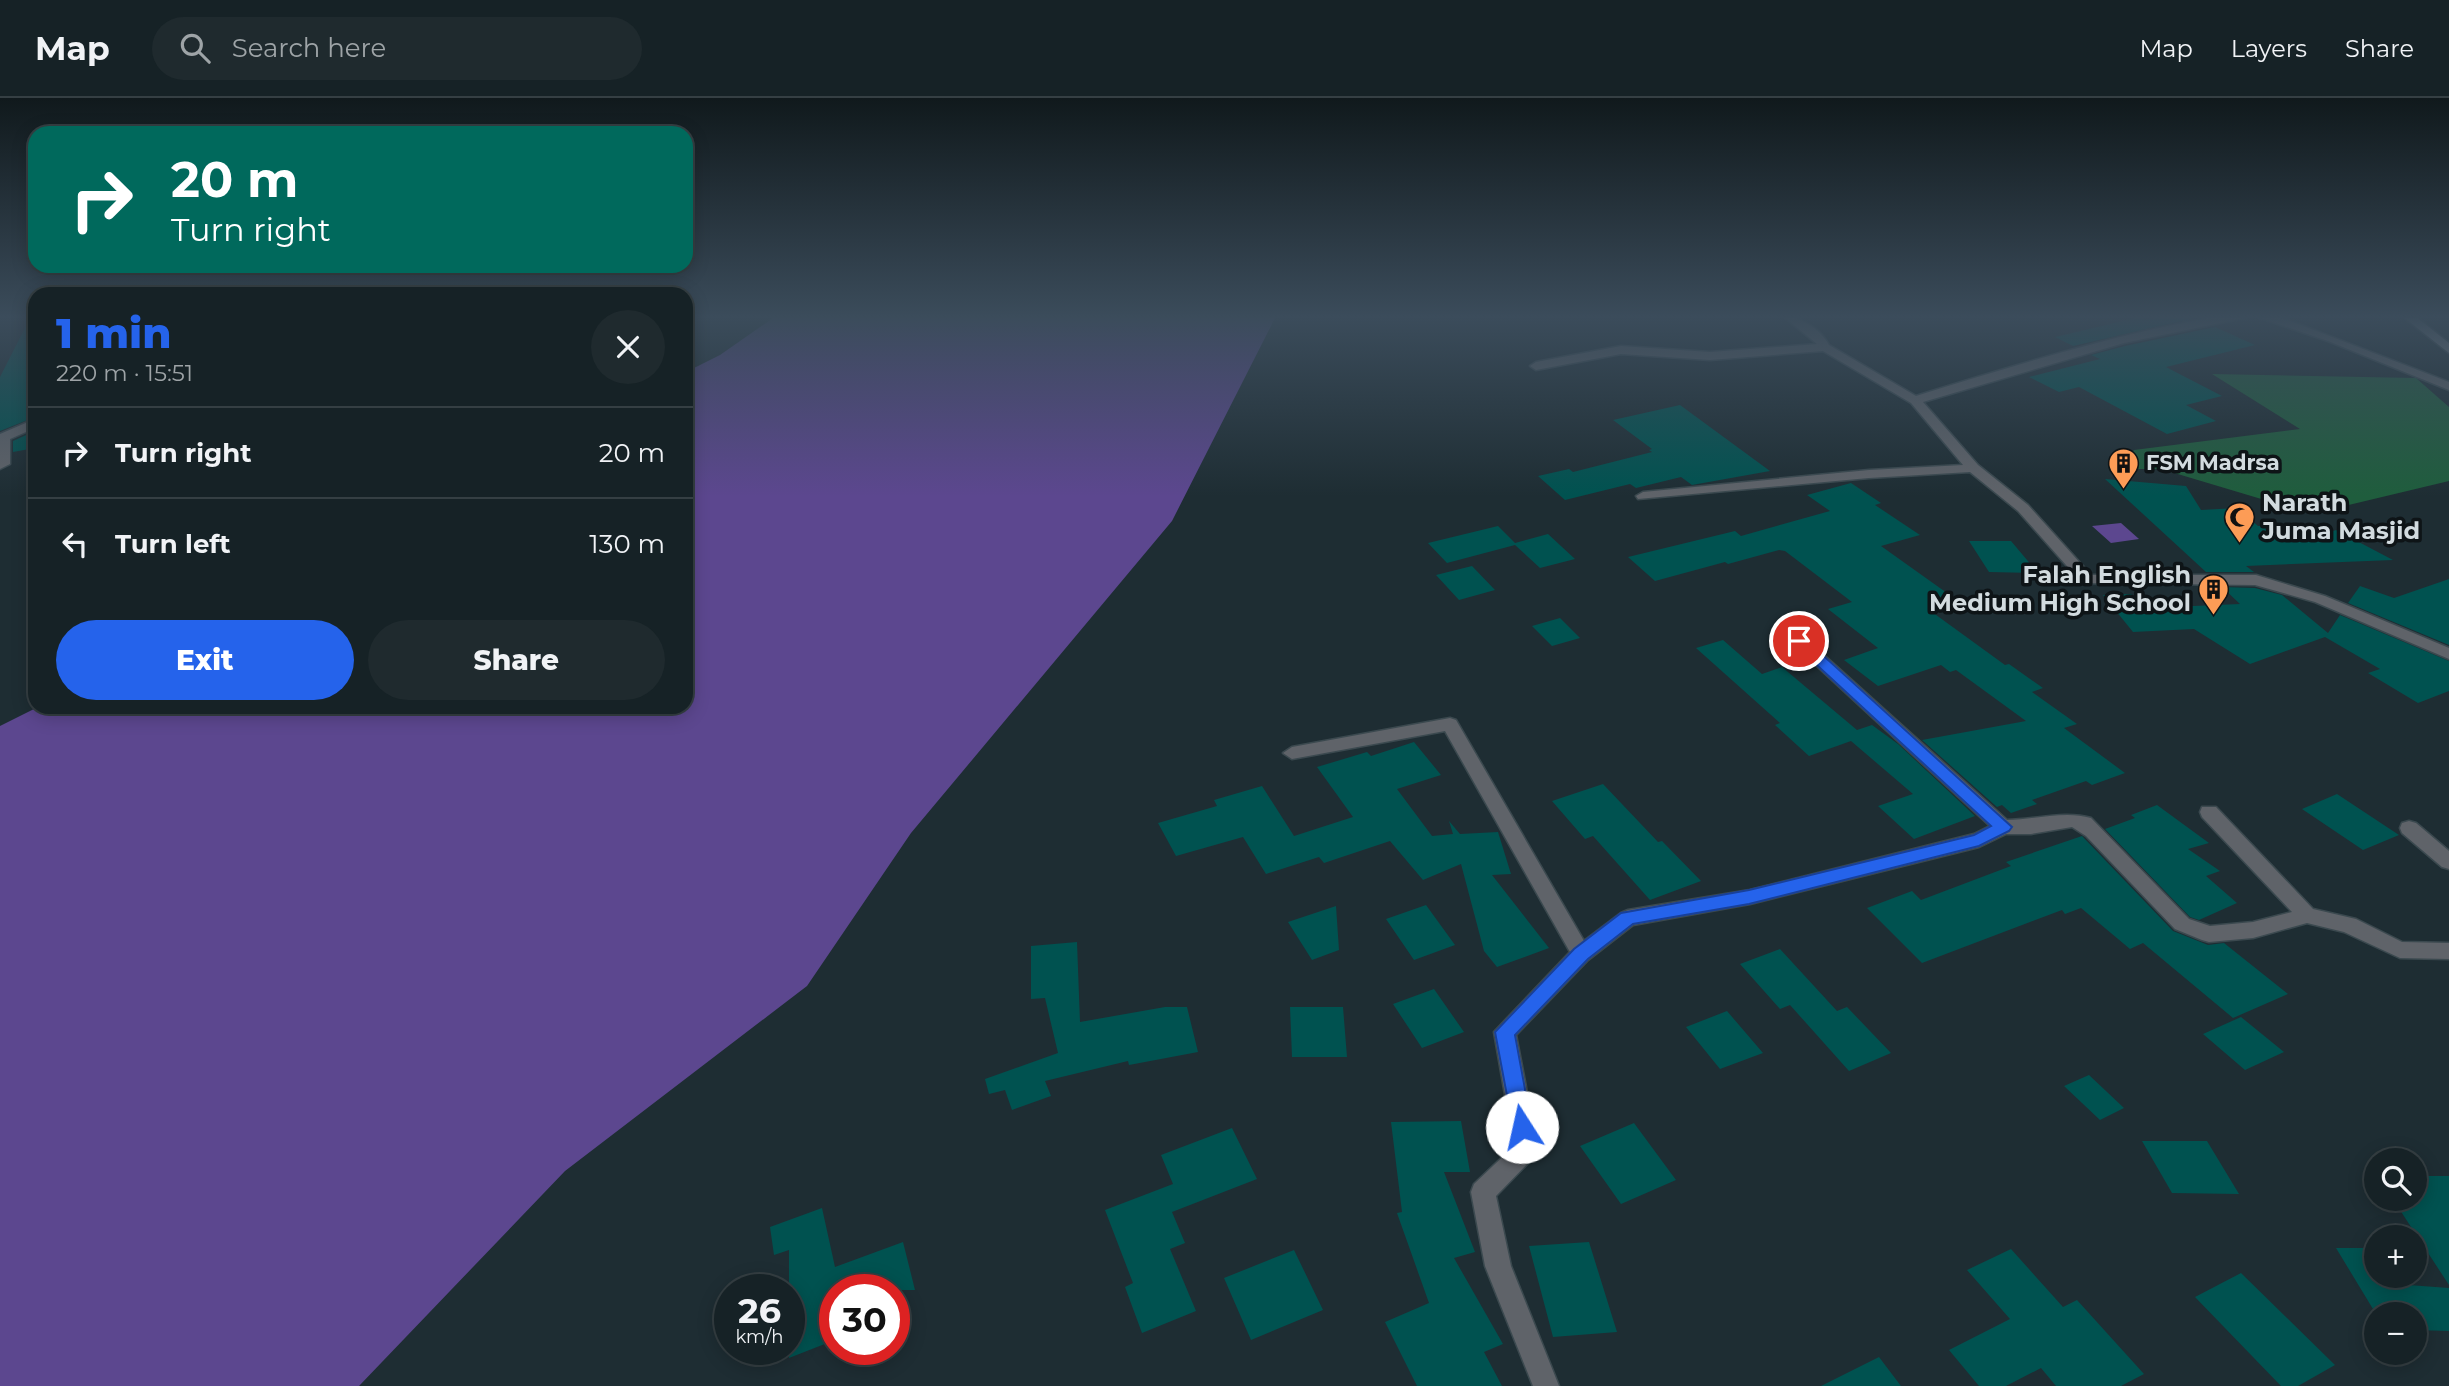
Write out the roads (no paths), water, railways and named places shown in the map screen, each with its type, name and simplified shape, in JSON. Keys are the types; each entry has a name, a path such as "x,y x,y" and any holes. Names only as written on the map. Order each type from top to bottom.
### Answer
{"street":[{"path":"1876,376 1915,400 1973,468 2022,508 2087,580 2256,580 2320,598 2449,654"},
{"path":"1915,400 1993,376"},
{"path":"2421,376 2449,386"},
{"path":"0,465 3,464 3,437 28,426"},
{"path":"1643,496 1869,474 1973,468"},
{"path":"1799,641 2003,827"},
{"path":"1292,753 1450,724 1581,954"},
{"path":"2209,813 2307,915"},
{"path":"1546,1386 1498,1266 1483,1192 1526,1150 1505,1032 1581,954 1628,918 1749,897 1979,840 2003,827 2024,828 2072,820 2084,823 2182,924 2194,930 2208,934 2253,930 2307,915 2349,925 2400,950 2449,951"},
{"path":"2409,828 2449,862"}],"place":[{"name":"FSM Madrsa","path":"2123,490"},
{"name":"Narath Juma Masjid","path":"2239,544"},
{"name":"Falah English Medium High School","path":"2214,616"}]}
